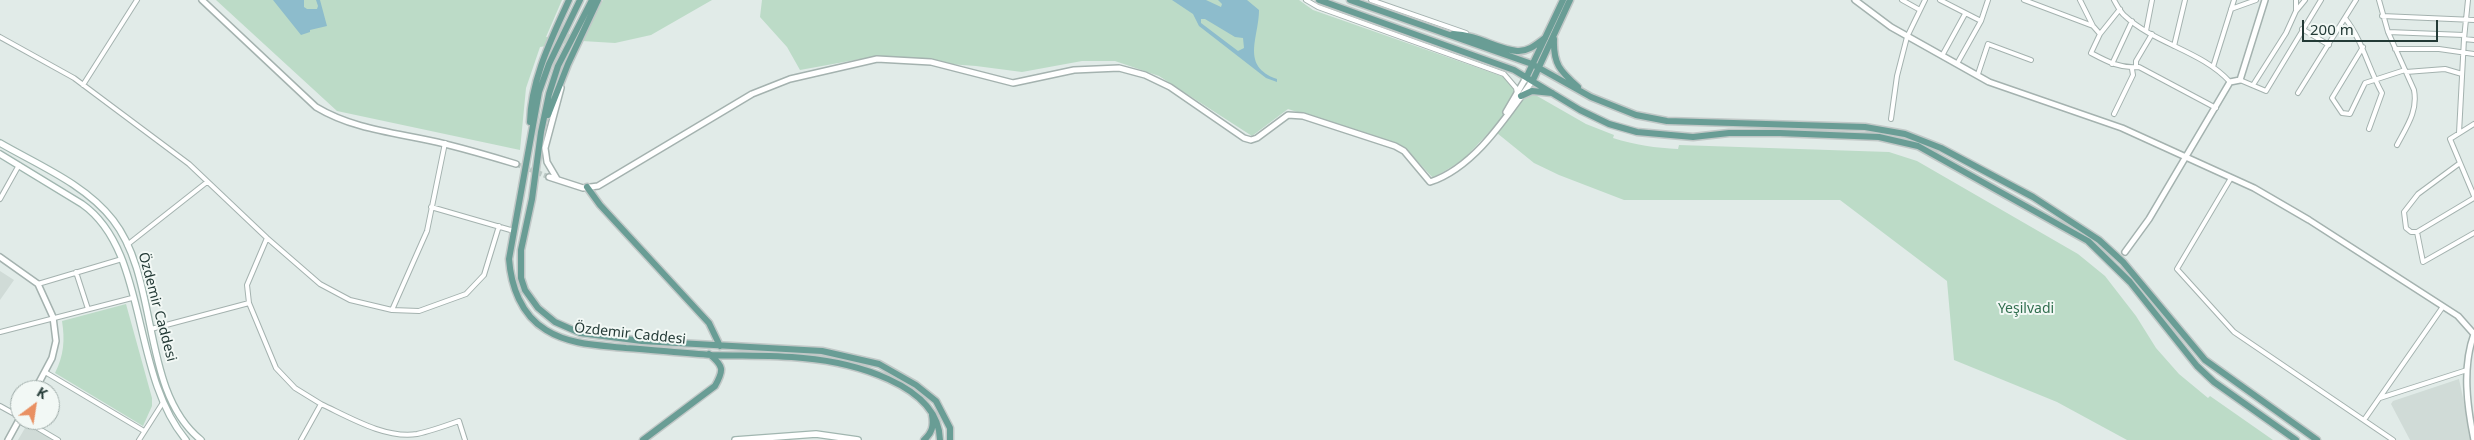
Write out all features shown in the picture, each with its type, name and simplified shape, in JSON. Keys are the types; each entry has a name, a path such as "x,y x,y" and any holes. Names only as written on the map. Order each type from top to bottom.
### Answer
{"main road":[{"path":"530,135 530,110 542,62 569,0"},
{"name":"Özdemir Caddesi","path":"580,0 548,64 530,135 509,259 511,280 516,295 544,329 571,342 709,354 804,358 855,367 905,387 931,409 940,429 940,440"},
{"name":"Özdemir Caddesi","path":"592,0 558,66 549,94 541,132 532,199 521,250 521,278 525,290 538,308 555,322 580,333 642,341 822,351 878,364 916,384 936,401 950,428 950,440"},
{"path":"541,132 568,64 598,0"},
{"path":"1319,0 1530,78 1580,110 1609,124 1637,132 1693,137 1729,133 1879,137 1918,146 2088,241 2130,282 2196,366 2214,382 2296,440"},
{"path":"1350,0 1536,66 1591,97 1636,115 1667,121 1865,127 1905,134 1941,148 2033,197 2099,240 2122,262 2205,360 2317,440"},
{"path":"1536,66 1545,38 1563,0"},
{"path":"1530,78 1570,0"},
{"path":"1445,33 1468,34 1518,51 1533,47 1545,38"},
{"path":"1554,34 1553,53 1558,68 1591,97"},
{"path":"1519,94 1532,91 1554,94"},
{"name":"Özdemir Caddesi","path":"0,143 94,200 114,221 136,266 166,387 181,418 201,440"},
{"name":"Özdemir Caddesi","path":"0,154 92,211 106,227 122,259 162,404 173,424 186,440"},
{"path":"587,187 600,205 709,323 720,346"},
{"path":"643,440 715,386 721,375 721,368 719,362 709,354"},
{"path":"924,440 930,435 934,425 931,409"},
{"path":"735,440 816,434 858,440"}],"street":[{"path":"83,85 137,0"},
{"path":"202,0 316,107 371,129 445,144 516,164"},
{"path":"1306,0 1318,7 1504,74 1519,94"},
{"path":"1371,0 1468,34"},
{"path":"1855,0 1907,37 1958,62 1990,82 2122,128 2254,188 2309,220 2442,308 2458,316 2474,334 2467,353 2474,440"},
{"path":"1862,6 1865,0"},
{"path":"1902,0 1920,10"},
{"path":"1891,118 1897,76 1907,37 1925,0"},
{"path":"1940,0 1981,21"},
{"path":"1958,62 1981,21 1988,0"},
{"path":"2024,0 2092,26"},
{"path":"2080,0 2092,26 2100,34"},
{"path":"2146,31 2152,0"},
{"path":"2174,46 2184,14 2185,0"},
{"path":"2213,67 2234,0"},
{"path":"2231,9 2256,0"},
{"path":"2240,80 2265,0"},
{"path":"2296,0 2296,11"},
{"path":"2253,86 2286,33 2296,11 2305,0"},
{"path":"2230,82 2240,80 2266,91 2321,0"},
{"path":"2298,93 2356,0"},
{"path":"2379,0 2382,16 2406,71 2416,100 2412,118 2397,145"},
{"path":"2459,133 2468,0"},
{"path":"2115,1 2124,16 2146,31 2213,67 2230,82"},
{"path":"2120,9 2100,34 2091,53 2112,64 2134,68 2170,82 2216,108"},
{"path":"1942,54 1965,14"},
{"path":"2382,16 2474,20"},
{"path":"2345,18 2355,30 2374,79 2382,93 2370,128"},
{"path":"2112,64 2132,21"},
{"path":"2302,29 2329,44"},
{"path":"2388,32 2464,37 2474,40"},
{"path":"2114,114 2133,74 2136,61 2152,34"},
{"path":"0,37 83,85 188,164 267,238 320,284 350,300 392,310 419,311 466,294 484,275 499,226"},
{"path":"1978,74 1988,44 2031,60"},
{"path":"2363,47 2332,98 2342,113 2350,114 2365,83 2374,79 2406,71 2445,69 2462,74"},
{"path":"2395,49 2416,48 2474,54"},
{"path":"548,177 587,187 598,186 752,94 790,78 878,59 931,62 1013,83 1074,70 1119,68 1146,75 1170,87 1244,138 1252,140 1257,138 1288,115 1303,116 1395,146 1404,151 1430,182 1457,169 1481,146 1503,120 1530,78"},
{"path":"557,180 547,162 546,148 568,64"},
{"path":"2125,252 2149,219 2230,82"},
{"path":"2460,163 2418,194 2404,212 2406,228 2412,232 2417,232 2474,197 2460,163 2450,139 2474,124"},
{"path":"392,310 426,231 445,144"},
{"path":"0,199 19,165"},
{"path":"2231,178 2177,269 2234,332 2394,440"},
{"path":"127,245 207,182"},
{"path":"431,207 514,231"},
{"path":"2417,232 2424,262 2474,232"},
{"path":"267,238 247,285 249,302 276,368 295,388 321,404 383,430 400,434 416,434 459,421 465,440"},
{"path":"0,257 38,284 53,317 56,341 52,358 41,380"},
{"path":"38,284 122,259"},
{"path":"76,272 88,309"},
{"path":"0,332 132,298"},
{"path":"151,329 249,302"},
{"path":"2364,420 2442,308"},
{"path":"2380,398 2467,370"},
{"path":"45,372 144,431"},
{"path":"139,440 162,404"},
{"path":"301,440 321,404"},
{"path":"41,430 58,440"}],"shaded area":[{"path":"0,271 14,280 0,300"},
{"path":"2459,379 2472,440 2410,440 2391,404 2393,401"},
{"path":"24,430 35,430 52,440 18,440"}],"green space":[{"path":"216,0 562,0 546,37 586,32 603,0 712,0 651,35 615,43 582,41 540,47 526,88 520,150 337,111"},
{"name":"Yeşilvadi","path":"762,0 1299,0 1313,10 1504,77 1586,124 1614,135 1613,138 1645,146 1678,149 1679,145 1889,152 1917,161 2078,254 2105,276 2136,316 2156,348 2179,374 2208,398 2210,396 2273,440 2127,440 2057,402 1954,360 1947,281 1840,200 1624,200 1559,175 1534,163 1492,129 1463,160 1433,178 1404,147 1288,109 1252,136 1159,76 1115,61 1082,61 1022,72 976,66 866,58 800,70 787,47 760,17"},
{"path":"126,304 152,398 152,406 143,426 55,373 63,347 62,321"}],"water":[{"path":"273,0 304,0 304,7 307,9 317,9 316,0 320,0 327,26 310,30 310,32 301,35"},
{"path":"1172,0 1206,0 1221,7 1222,4 1218,0 1247,0 1259,10 1254,50 1255,59 1259,67 1277,79 1277,82 1266,78 1199,26 1193,14","holes":["1201,19 1205,19 1235,37 1243,38 1244,48 1238,51 1201,23"]}],"tunnel":[{"path":"516,164 549,177"}]}
